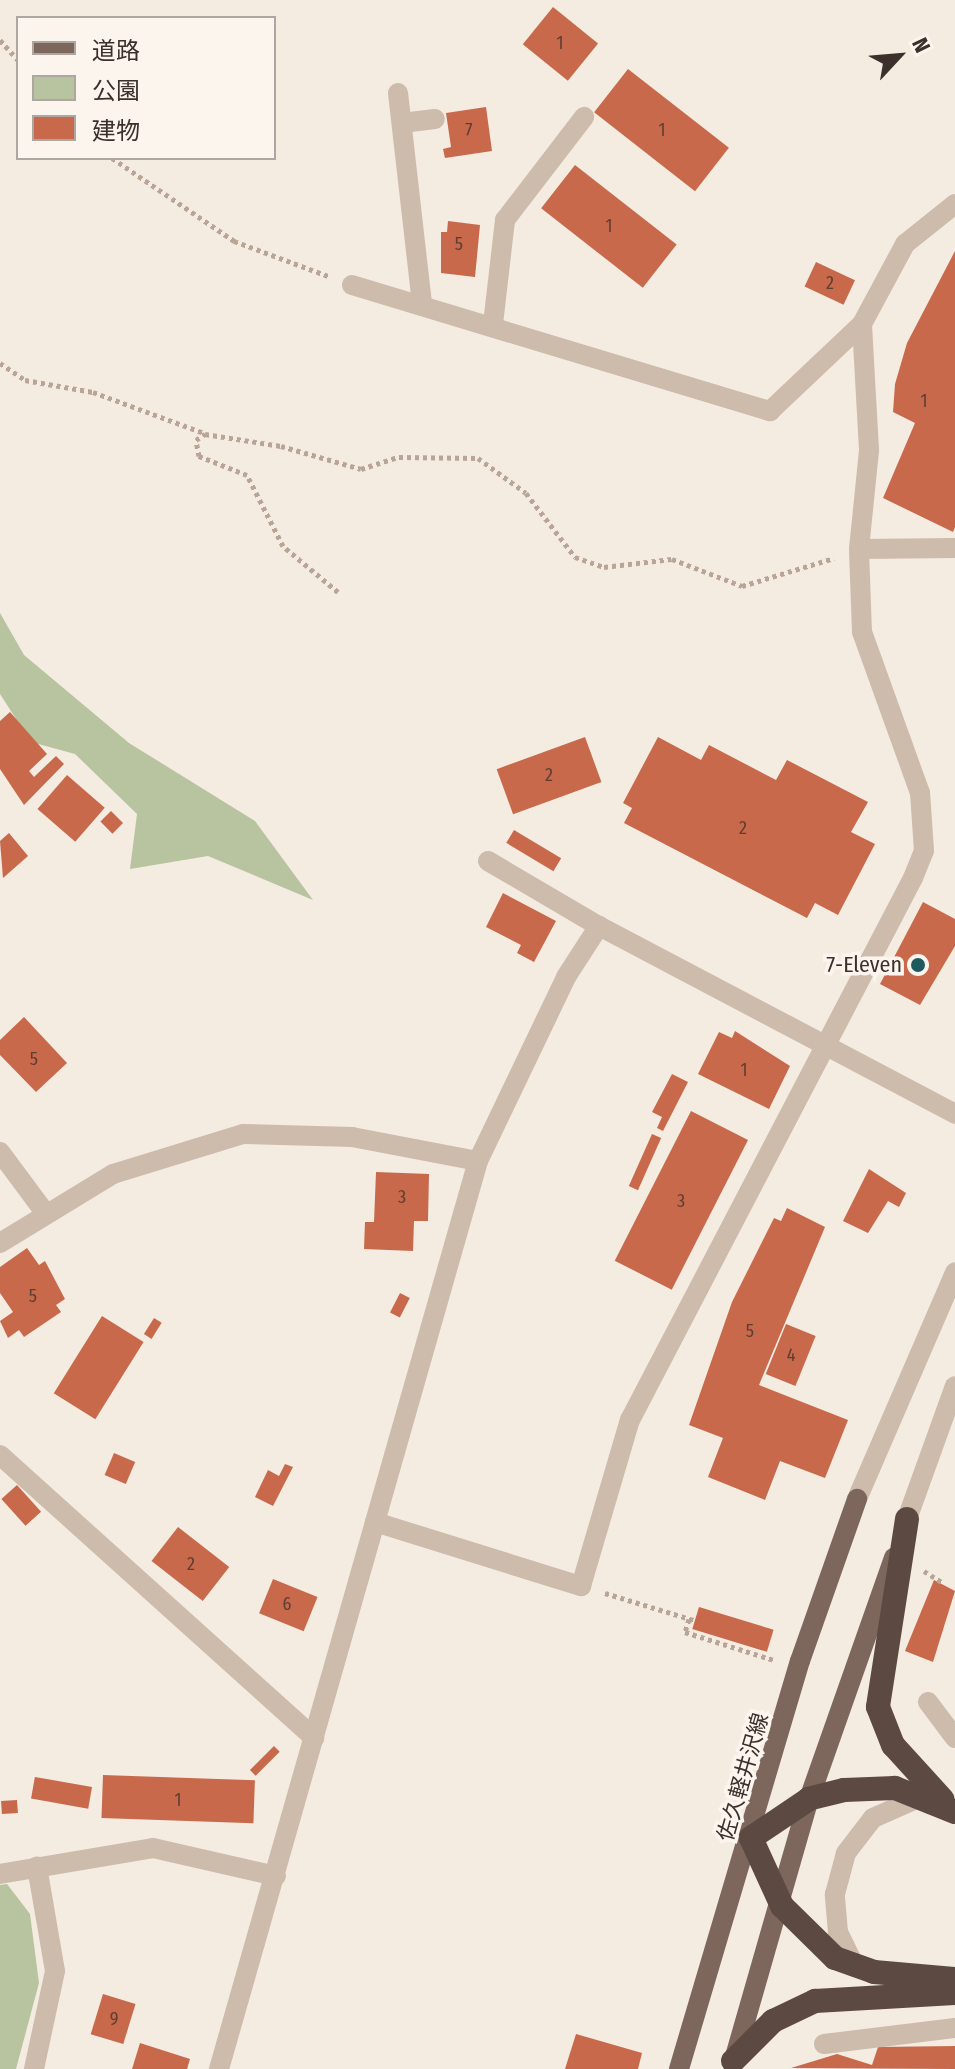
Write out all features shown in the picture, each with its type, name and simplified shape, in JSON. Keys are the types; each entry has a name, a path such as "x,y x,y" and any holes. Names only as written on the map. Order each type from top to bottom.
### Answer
{"highway":[{"path":"907,1519 878,1707 908,1765 955,1812"},
{"path":"955,1812 923,1796 870,1787 809,1799 751,1838 782,1906 819,1946 855,1967 955,1979"},
{"path":"732,2065 773,2021 815,2001 955,1993"}],"main road":[{"name":"佐久軽井沢線","path":"679,2069 751,1838 800,1661 857,1499"},
{"path":"732,2065 782,1906 809,1799 907,1519"}],"street":[{"path":"398,93 422,304"},
{"path":"493,324 505,220 584,117"},
{"path":"402,123 435,119"},
{"path":"352,285 493,324 770,411 862,324 905,244 955,204"},
{"path":"375,1522 581,1586 630,1420 913,878 926,825 862,632 859,549 869,450 862,324"},
{"path":"859,549 955,548"},
{"path":"488,861 599,926 827,1040 955,1114"},
{"path":"219,2069 478,1161 566,977 599,926"},
{"path":"0,1243 46,1214 158,1155 243,1134 352,1137 478,1161"},
{"path":"0,1152 46,1214"},
{"path":"857,1499 955,1272"},
{"path":"907,1519 955,1386"},
{"path":"0,1455 314,1738"},
{"path":"928,1702 955,1738"},
{"path":"855,1967 837,1920 846,1853 873,1818 923,1796"},
{"path":"0,1874 153,1848 276,1876"},
{"path":"34,2069 55,1971 37,1867"},
{"path":"824,2044 955,2028"}],"path":[{"path":"0,40 16,58"},
{"path":"115,160 234,241 352,285"},
{"path":"0,363 25,380 93,392 205,434 361,469 399,457 478,458 526,493 575,557 604,567 672,559 742,586 859,549"},
{"path":"205,434 192,446 199,456 247,475 283,546 338,592"},
{"path":"923,1570 943,1583"},
{"path":"581,1586 691,1620 685,1632 777,1661"}],"green space":[{"path":"0,613 24,655 129,743 255,821 313,900 208,856 130,869 137,814 75,754 31,742 0,694"},
{"path":"7,1884 30,1914 39,1983 16,2069 0,2069 0,1885"}],"building":[{"path":"553,7 598,44 568,81 523,44"},
{"path":"628,69 729,148 695,191 594,112"},
{"path":"486,107 492,151 445,158 443,149 451,147 446,113"},
{"path":"575,165 677,244 643,288 541,208"},
{"path":"448,221 480,225 475,277 441,273 441,232 447,232"},
{"path":"955,251 953,532 883,498 915,423 893,412 895,384 907,343"},
{"path":"816,262 855,280 844,305 805,286"},
{"path":"10,712 47,754 29,771 34,777 56,756 64,764 24,805 0,769 0,721"},
{"path":"585,737 601,782 513,814 497,769"},
{"path":"658,737 701,760 709,745 776,780 787,760 868,802 851,832 875,844 838,915 815,903 807,918 624,823 632,808 623,803"},
{"path":"67,775 105,808 75,842 37,809"},
{"path":"111,811 123,823 112,834 100,822"},
{"path":"514,830 561,858 553,871 506,843"},
{"path":"9,833 28,856 3,878 0,841"},
{"path":"503,893 556,921 534,962 517,953 521,945 486,927"},
{"name":"7-Eleven","path":"923,902 955,919 955,946 920,1005 880,984"},
{"path":"24,1017 67,1063 36,1092 0,1055 0,1040"},
{"path":"735,1031 790,1066 769,1109 698,1074 719,1032 732,1038"},
{"path":"672,1074 688,1082 663,1131 657,1128 662,1117 652,1112"},
{"path":"691,1111 748,1140 672,1290 615,1261"},
{"path":"652,1134 661,1138 638,1190 629,1186"},
{"path":"869,1169 906,1193 899,1207 888,1201 868,1233 843,1221"},
{"path":"376,1172 429,1174 428,1221 414,1221 413,1251 364,1249 365,1222 374,1222"},
{"path":"787,1208 825,1227 759,1385 848,1420 825,1478 780,1461 765,1500 708,1477 723,1438 689,1425 732,1302 774,1218 781,1221"},
{"path":"27,1248 39,1265 45,1261 65,1299 56,1305 61,1312 24,1337 19,1330 8,1338 0,1321 13,1312 0,1293 0,1267"},
{"path":"400,1293 410,1298 400,1318 390,1313"},
{"path":"102,1316 144,1342 95,1419 54,1393"},
{"path":"154,1318 162,1323 152,1339 144,1334"},
{"path":"786,1324 816,1336 795,1386 766,1374"},
{"path":"114,1453 135,1462 126,1484 105,1475"},
{"path":"285,1464 293,1467 273,1506 255,1497 268,1470 279,1476"},
{"path":"17,1485 41,1512 25,1526 1,1499"},
{"path":"178,1527 229,1567 203,1601 152,1561"},
{"path":"273,1579 318,1597 304,1631 259,1613"},
{"path":"934,1580 955,1591 933,1662 905,1651"},
{"path":"699,1607 774,1630 767,1652 692,1629"},
{"path":"274,1746 280,1752 256,1776 250,1770"},
{"path":"103,1775 255,1780 253,1823 101,1818"},
{"path":"35,1777 92,1787 88,1809 31,1799"},
{"path":"17,1800 18,1813 2,1814 1,1801"},
{"path":"103,1994 136,2004 123,2044 91,2034"},
{"path":"576,2034 642,2053 638,2069 565,2069"},
{"path":"140,2043 190,2059 187,2069 132,2069"},
{"path":"955,2046 955,2069 791,2068 837,2054 872,2065 878,2047"}],"place":[{"name":"7-Eleven","path":"918,965"}]}
